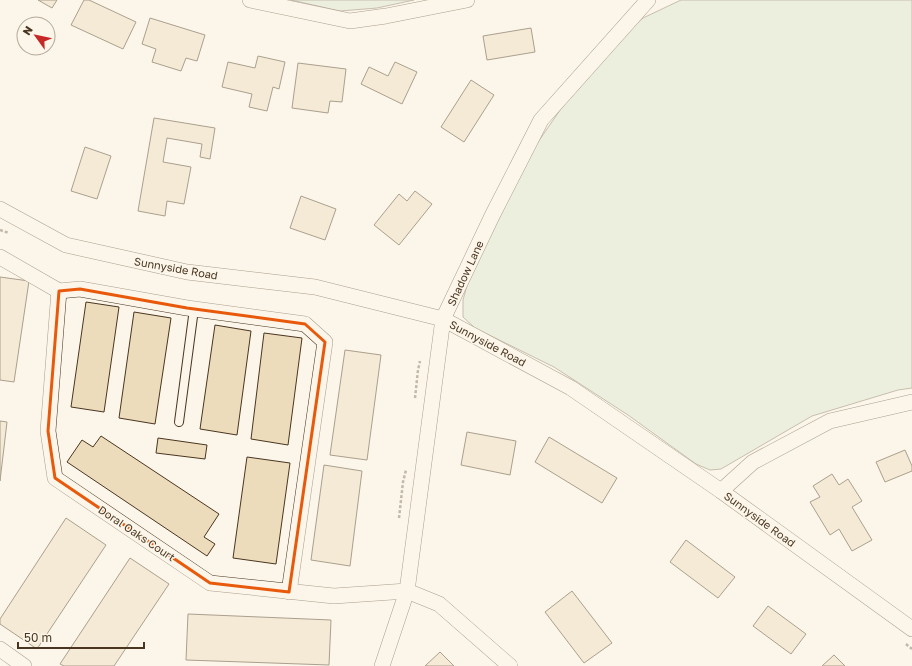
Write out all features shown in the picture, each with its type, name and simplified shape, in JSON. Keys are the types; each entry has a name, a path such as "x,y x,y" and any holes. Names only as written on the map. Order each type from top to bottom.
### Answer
{"street":[{"path":"250,0 350,21 386,16 467,0"},
{"name":"Shadow Lane","path":"382,666 407,591 443,319 540,120 648,0"},
{"name":"Sunnyside Road","path":"0,209 66,245 187,272 315,287 443,319 571,388 721,491 912,628"},
{"path":"0,257 59,291 80,289 194,309 305,324 325,342 289,592"},
{"name":"Doral Oaks Court","path":"59,291 48,430 55,478 210,584 334,596 407,591"},
{"path":"721,491 753,462 830,421 912,402"},
{"path":"407,591 439,604 510,666"},
{"path":"0,650 24,666"}],"lane":[{"path":"179,422 194,309"}],"path":[{"path":"0,230 8,234"},
{"path":"906,644 912,649"}],"highlighted area":[{"path":"80,289 187,308 305,324 325,342 289,592 210,583 55,478 48,431 59,291"}],"green space":[{"path":"291,0 414,0 377,8 340,11"},
{"path":"681,0 912,0 912,388 898,390 812,416 721,469 710,470 696,464 628,415 554,367 475,328 463,317 463,300 468,282 508,192 538,142 565,103 618,39 643,18"}],"building":[{"path":"38,0 57,0 52,8"},
{"path":"84,0 89,0 136,22 123,49 71,25"},
{"path":"150,18 205,35 197,61 186,58 181,71 152,62 156,49 142,44"},
{"path":"531,28 535,52 487,60 483,36"},
{"path":"258,56 285,62 279,89 273,87 267,111 249,107 252,94 222,87 228,62 255,68"},
{"path":"395,62 417,72 402,104 361,84 369,67 388,76"},
{"path":"298,63 346,69 342,102 330,101 328,113 292,108"},
{"path":"471,80 494,95 464,142 441,127"},
{"path":"154,118 215,128 210,159 200,157 202,144 167,138 163,162 191,167 184,204 167,201 165,216 138,211"},
{"path":"85,147 111,156 97,199 71,191"},
{"path":"415,191 432,204 399,245 374,225 399,194 407,201"},
{"path":"301,196 336,209 325,240 290,228"},
{"path":"0,277 29,281 14,382 0,380"},
{"path":"86,302 119,307 104,412 71,407"},
{"path":"134,312 171,318 155,424 119,418"},
{"path":"215,325 251,331 237,435 200,429"},
{"path":"264,333 302,338 288,445 251,439"},
{"path":"345,350 381,355 367,460 330,455"},
{"path":"0,421 7,422 0,481"},
{"path":"467,432 516,441 510,475 461,465"},
{"path":"101,436 219,514 204,537 215,544 207,556 67,462 82,440 93,447"},
{"path":"549,437 617,478 602,503 535,462"},
{"path":"158,438 207,445 205,459 156,453"},
{"path":"905,450 912,466 912,471 885,482 876,462"},
{"path":"247,457 290,463 276,564 233,558"},
{"path":"324,465 362,471 350,566 311,560"},
{"path":"832,474 839,485 848,479 862,501 852,507 872,540 852,551 839,529 830,535 810,502 820,497 813,486"},
{"path":"66,518 106,545 37,649 0,624 0,619"},
{"path":"686,540 735,577 718,598 670,562"},
{"path":"130,558 169,584 114,666 64,666 60,664"},
{"path":"572,591 612,643 584,663 545,612"},
{"path":"768,606 806,634 791,654 753,626"},
{"path":"188,614 331,620 329,665 186,660"},
{"path":"440,652 454,666 425,666"},
{"path":"834,655 845,666 822,666"}]}
